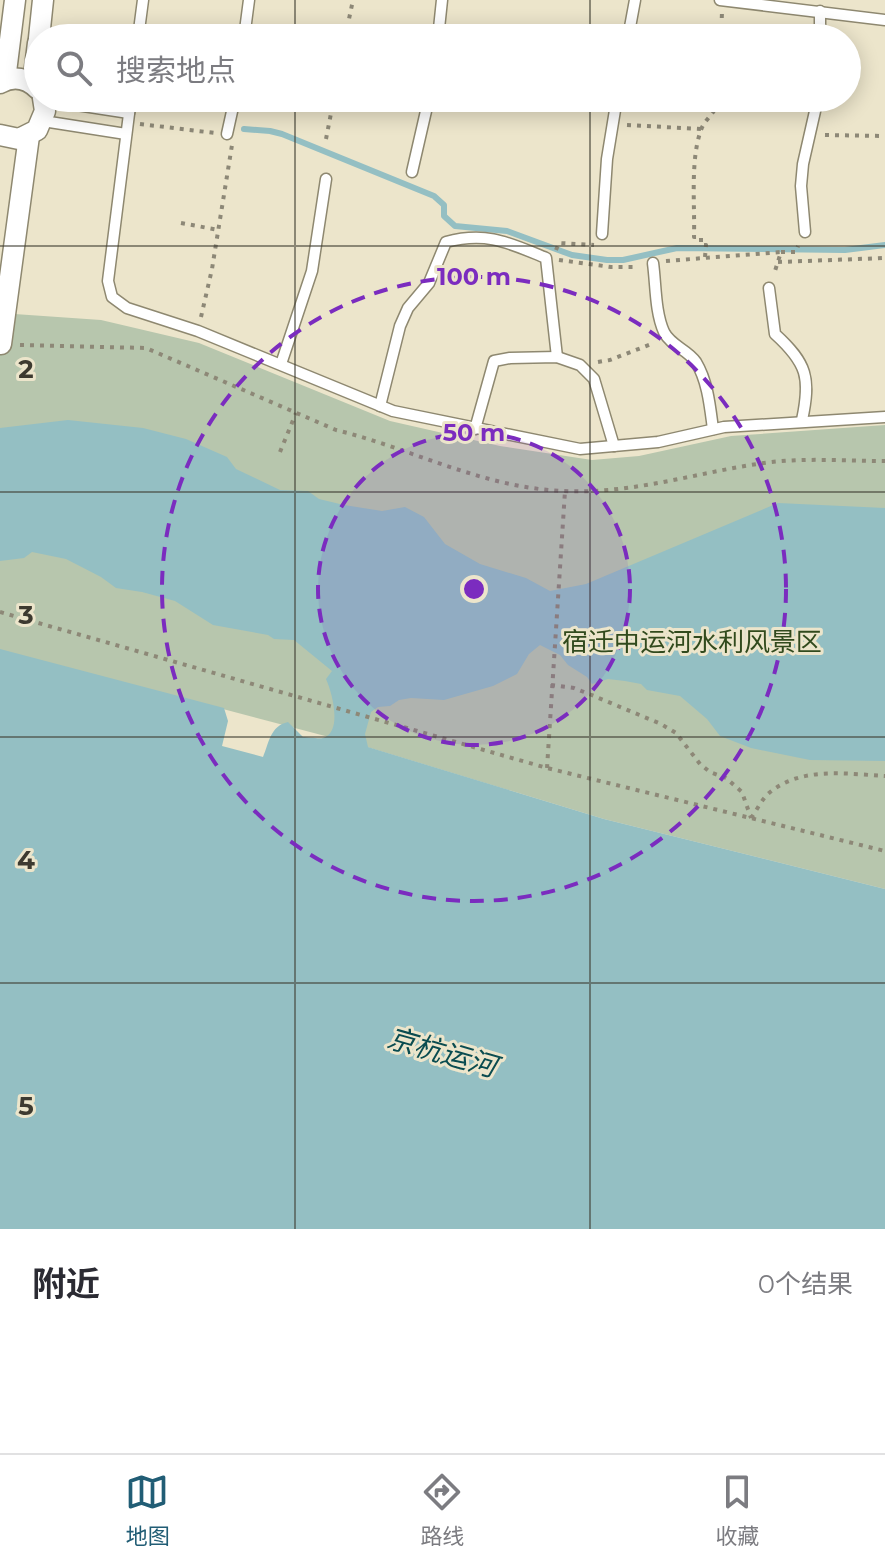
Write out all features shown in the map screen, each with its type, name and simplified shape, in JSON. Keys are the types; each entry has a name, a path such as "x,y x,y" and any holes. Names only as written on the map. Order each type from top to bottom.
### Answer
{"street":[{"path":"15,0 3,81 15,78 24,89"},
{"path":"40,24 43,0"},
{"path":"0,135 19,139 34,112"},
{"path":"1,344 37,112"}],"lane":[{"path":"140,24 143,0"},
{"path":"246,24 249,0"},
{"path":"439,24 442,0"},
{"path":"631,24 635,0"},
{"path":"721,0 885,20"},
{"path":"820,11 820,24"},
{"path":"73,112 127,123"},
{"path":"73,112 127,123"},
{"path":"129,112 108,260 112,297 127,308 198,331 393,411 580,449 658,442 713,429 802,420 885,417"},
{"path":"227,134 232,112"},
{"path":"412,172 426,112"},
{"path":"602,234 614,112"},
{"path":"805,232 801,186 815,112"},
{"path":"281,364 312,271 326,179"},
{"path":"380,406 400,326 408,308 429,283 446,242 465,237 494,237 546,258 557,357"},
{"path":"653,263 660,317 667,337 695,362 706,388 713,429"},
{"path":"769,288 775,334 796,353 804,370 808,393 802,420"},
{"path":"475,429 494,361 557,357 580,365 594,379 614,446"}],"path":[{"path":"348,24 353,0"},
{"path":"721,0 721,24"},
{"path":"326,139 331,112"},
{"path":"705,254 706,245 701,245 701,237 694,237 696,161 701,129 713,112"},
{"path":"127,123 227,134 233,148 198,331"},
{"path":"612,124 701,129"},
{"path":"811,135 885,136"},
{"path":"181,223 219,230"},
{"path":"559,243 592,246 598,244 602,234"},
{"path":"769,288 781,252"},
{"path":"546,258 611,267 636,267 705,254 796,252"},
{"path":"778,262 885,258"},
{"path":"580,365 610,360 667,337"},
{"path":"280,452 296,412"},
{"path":"547,768 565,491"},
{"path":"0,612 547,768 885,851"},
{"path":"551,685 574,688 676,733 700,764 726,778 742,792 751,818"},
{"path":"751,818 767,794 797,777 825,774 885,776"}],"green space":[{"name":"宿迁中运河水利风景区","path":"0,313 101,320 199,343 390,421 500,446 592,460 639,456 731,436 885,425 885,889 604,819 367,747 0,650"}],"water":[{"name":"京杭运河","path":"68,420 143,428 186,439 227,457 236,469 280,490 308,491 319,499 382,511 405,507 424,517 445,544 480,564 526,578 550,591 586,584 778,503 885,508 885,761 810,760 751,748 720,736 707,719 680,696 647,690 641,684 625,681 608,679 592,684 560,655 540,645 529,654 517,674 493,686 444,700 411,698 378,707 371,712 365,734 368,747 604,819 885,889 885,1229 0,1229 0,649 224,708 228,721 222,746 263,757 271,736 282,724 288,722 303,737 323,738 333,728 334,720 333,702 326,679 332,671 294,640 274,639 268,635 213,625 175,601 116,588 66,559 32,552 24,558 0,561 0,428"}],"waterway":[{"path":"244,129 282,134 434,196 444,205 444,216 455,226 507,231 572,255 623,260 677,248 845,250 885,245"}]}
